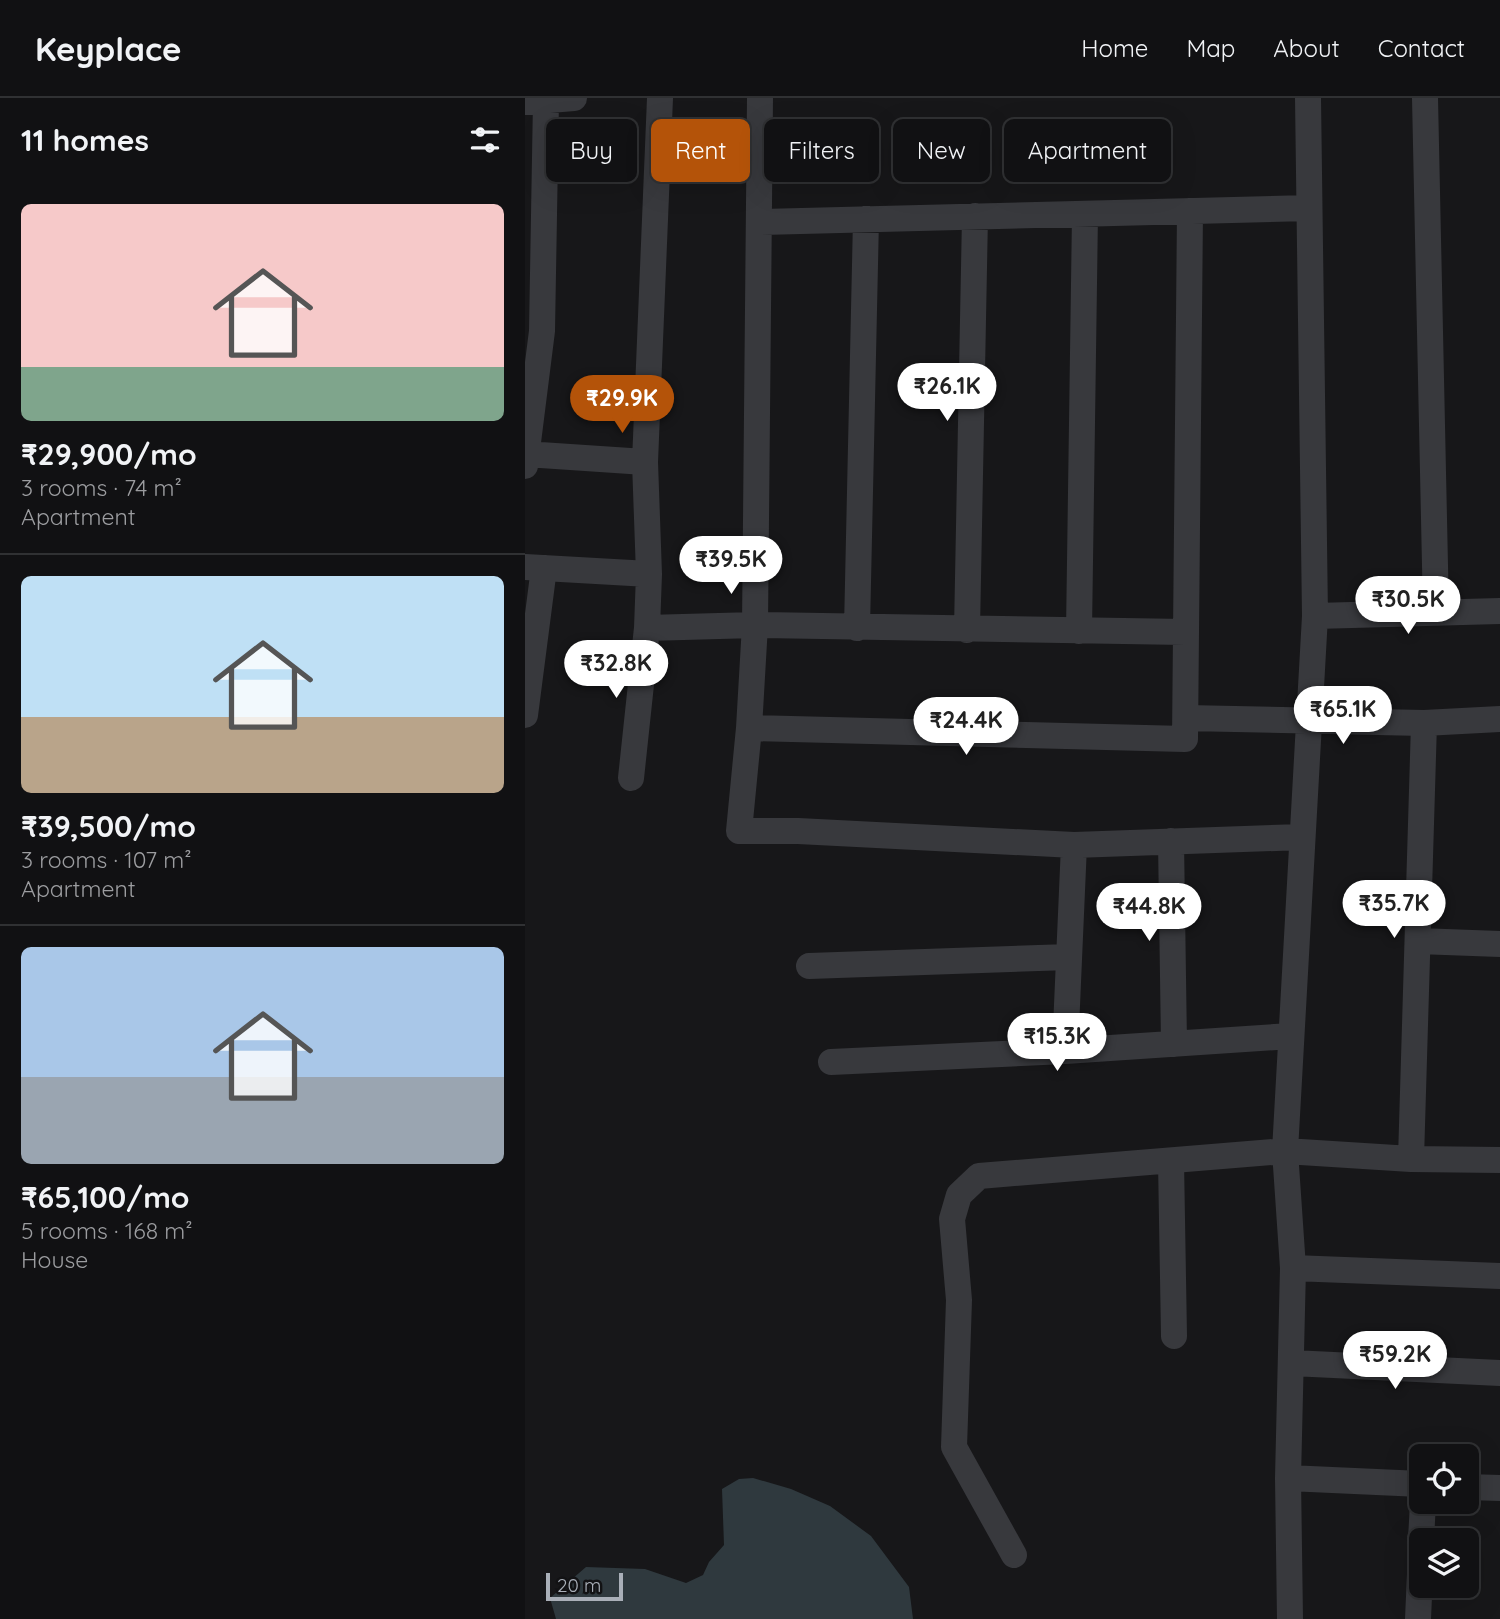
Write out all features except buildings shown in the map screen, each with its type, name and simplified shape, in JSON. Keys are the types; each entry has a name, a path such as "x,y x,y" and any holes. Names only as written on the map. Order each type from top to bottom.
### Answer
{"street":[{"path":"574,98 536,101 533,331 526,458 645,462"},
{"path":"631,778 647,628 649,574 645,462 660,98"},
{"path":"760,98 755,625 739,831 1074,845 1302,837"},
{"path":"1290,1619 1287,1478 1293,1268 1285,1151 1315,616 1308,98"},
{"path":"1425,98 1436,612"},
{"path":"760,222 1308,208"},
{"path":"749,728 1185,739 1190,211"},
{"path":"1079,631 1085,214"},
{"path":"967,630 975,216"},
{"path":"857,628 866,219"},
{"path":"525,715 535,567 649,574"},
{"path":"1315,616 1500,611"},
{"path":"647,628 755,625 1185,632"},
{"path":"1186,718 1424,723 1500,719"},
{"path":"1412,1159 1424,723"},
{"path":"1171,841 1174,1044"},
{"path":"1065,1051 1074,845"},
{"path":"1418,941 1500,944"},
{"path":"809,966 1069,957"},
{"path":"831,1062 1065,1051 1291,1036"},
{"path":"1014,1555 954,1447 960,1300 952,1219 960,1195 979,1176 1285,1151 1412,1159 1500,1160"},
{"path":"1171,1161 1174,1336"},
{"path":"1293,1268 1500,1276"},
{"path":"1292,1363 1500,1373"},
{"path":"1287,1478 1409,1483"},
{"path":"1479,1487 1500,1488"},
{"path":"1418,1619 1419,1598"}],"shaded area":[{"path":"753,1478 791,1489 830,1506 871,1536 909,1587 913,1619 556,1619 550,1598 586,1567 645,1569 686,1583 703,1575 709,1562 724,1545 722,1489 739,1479"}]}
